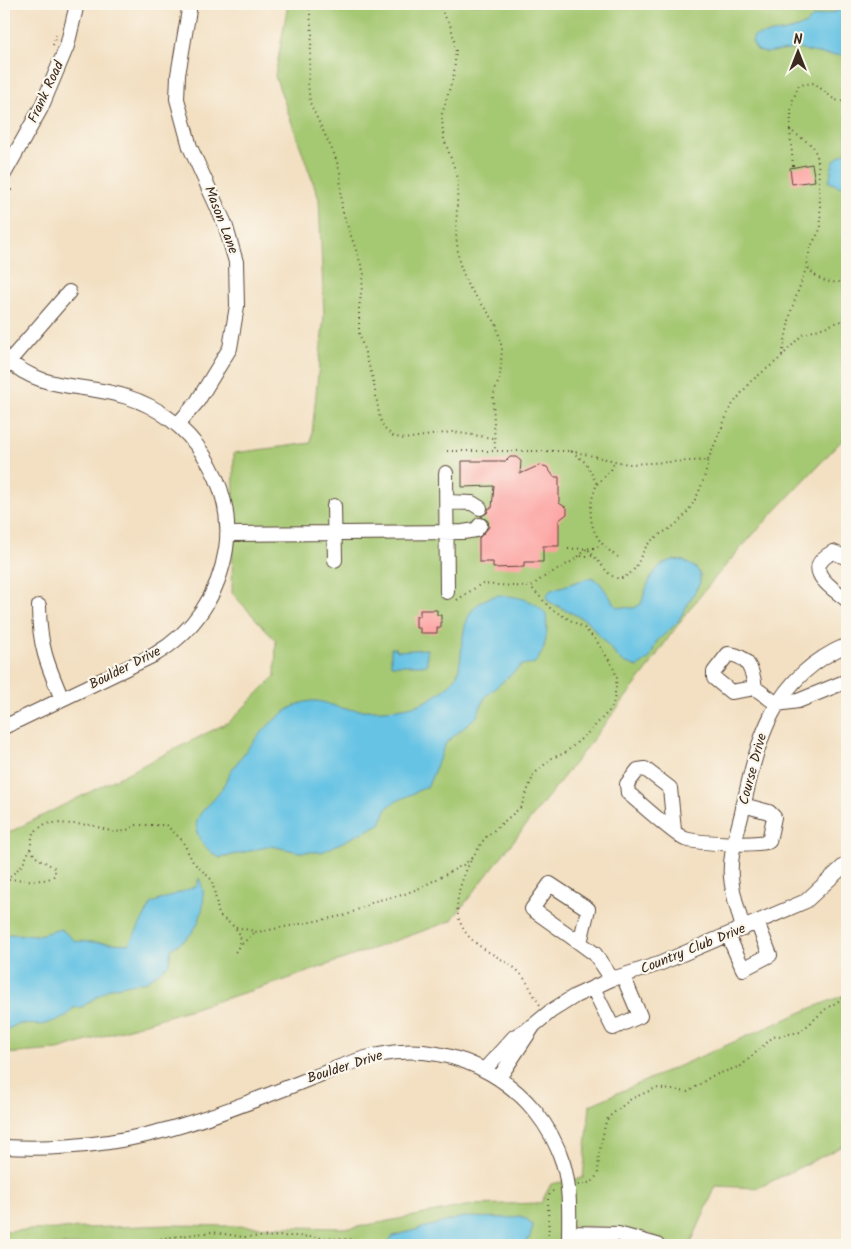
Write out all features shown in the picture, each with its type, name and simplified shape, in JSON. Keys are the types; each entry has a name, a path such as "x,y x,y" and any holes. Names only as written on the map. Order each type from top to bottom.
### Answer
{"street":[{"name":"Frank Road","path":"5,180 41,108 64,55 77,4"},
{"name":"Mason Lane","path":"178,424 197,402 230,348 237,306 236,262 225,224 190,147 177,99 178,75 190,4"},
{"path":"5,362 69,292"},
{"name":"Boulder Drive","path":"4,727 154,655 175,641 199,616 215,589 224,559 227,534 226,518 216,477 202,451 178,424 162,412 136,400 111,393 38,380 22,373 5,362"},
{"path":"446,473 450,597"},
{"path":"447,502 472,503 480,508"},
{"path":"334,506 335,560"},
{"path":"227,534 471,532 480,525"},
{"path":"847,558 833,552 820,561 818,569 823,581 847,600"},
{"path":"39,606 39,634 49,670 62,699"},
{"name":"Course Drive","path":"743,929 730,876 743,805 763,731 777,704 804,672 846,648"},
{"path":"755,688 777,704 798,701 847,681"},
{"path":"674,830 684,839 735,844 762,844 769,841 773,830 774,817 769,812 743,805"},
{"name":"Country Club Drive","path":"484,1069 514,1037 575,996 617,978 659,964 806,901 847,863"},
{"path":"728,935 743,969 770,955 757,922"},
{"path":"580,943 595,954 617,978 640,1016 613,1028 593,988"},
{"name":"Country Club Drive","path":"499,1078 534,1025"},
{"name":"Boulder Drive","path":"4,1147 78,1146 145,1135 206,1118 351,1063 388,1053 411,1051 442,1054 484,1069 499,1078 527,1102 547,1128 555,1142 568,1182 569,1239"},
{"path":"569,1239 618,1234 658,1245"}],"path":[{"path":"309,4 312,34 308,83 310,103 335,156 340,172 342,210 364,273 359,308 359,334 372,379 380,420 385,429 393,436 404,439 452,432 493,438"},
{"path":"438,4 451,27 456,49 454,74 442,114 443,136 458,178 458,257 468,286 496,323 502,348 500,377 493,396 493,438 495,450"},
{"path":"52,49 58,30"},
{"path":"793,166 790,130 792,102 799,85 807,82 814,83 835,100 847,102"},
{"path":"782,355 791,310 807,266 810,248 821,228 818,160 813,146 790,130"},
{"path":"4,204 11,190 5,180"},
{"path":"807,266 813,274 829,283 847,280"},
{"path":"587,548 610,575 620,579 629,576 636,570 643,550 652,540 674,526 690,509 705,475 708,460 736,398 750,382 807,332 847,319"},
{"path":"447,451 571,451 628,464 708,460"},
{"path":"571,451 586,463 596,484"},
{"path":"615,460 611,470 596,484 590,503 590,519 596,535 602,544 618,557"},
{"path":"568,549 595,548 602,544"},
{"path":"450,597 481,584 531,587 539,580 581,556 587,548"},
{"path":"581,556 594,556"},
{"path":"531,587 550,609 584,628 604,652 617,677 614,701 602,719 575,745 552,758 534,774 521,807 485,838 472,858 458,891 458,918 464,933 475,943 503,959 520,973 546,1015"},
{"path":"5,880 23,864 30,849 33,833 45,824 85,825 114,832 125,831 137,825 166,825 182,840 193,862 212,880 219,915 236,927 255,932 347,915 375,901 402,895 420,888 463,865 472,858"},
{"path":"5,880 14,878 43,881 55,875 55,868 36,857 30,849"},
{"path":"236,927 241,945"},
{"path":"233,955 255,932"},
{"path":"574,1186 592,1182 598,1174 599,1154 606,1121 632,1099 656,1088 688,1092 712,1076 740,1066 773,1036 800,1032 827,1008 847,996"},
{"path":"550,1245 548,1199 555,1189 561,1188"},
{"path":"111,1245 212,1232 243,1237 294,1236 326,1240 356,1240 365,1245"},
{"path":"16,1245 40,1245"}],"green space":[{"path":"288,4 847,4 847,435 767,519 716,577 647,670 451,921 279,982 58,1050 4,1054 4,835 229,722 275,676 276,641 232,593 234,453 311,443 324,316 319,199 275,76"},
{"path":"847,994 847,1144 758,1188 716,1186 690,1245 671,1245 650,1234 621,1228 562,1226 561,1245 4,1245 4,1231 169,1225 352,1228 471,1205 541,1203 551,1184 583,1178 590,1105"}],"water":[{"path":"847,6 847,55 827,55 797,49 765,53 757,50 752,42 754,36 794,29 802,26 813,17 835,12"},
{"path":"847,152 847,184 841,187 829,182 835,160"},
{"path":"673,560 684,561 696,568 700,574 700,583 677,623 657,641 650,658 638,667 621,661 587,621 548,601 546,596 551,590 592,577 600,583 617,607 634,608 641,604 648,583 655,571 660,566"},
{"path":"498,595 530,601 546,614 547,633 542,652 535,663 522,665 485,697 477,716 446,743 428,786 393,803 387,808 380,824 322,852 299,852 271,846 220,858 204,845 196,828 199,816 219,793 230,773 268,725 292,707 305,702 317,701 346,709 399,709 420,704 437,695 453,681 458,672 465,625 469,615 475,607 485,600"},
{"path":"391,648 396,648 397,651 427,649 427,665 391,665"},
{"path":"199,878 204,898 200,919 191,934 171,949 169,964 147,981 110,988 82,1007 73,1008 66,1017 42,1025 18,1024 4,1031 4,934 38,935 61,929 75,941 129,944 152,903 197,886"},
{"path":"520,1216 528,1220 533,1226 530,1237 524,1245 505,1245 488,1240 476,1245 386,1245 393,1236 463,1217 508,1218"}],"building":[{"path":"812,164 815,181 792,184 790,168"},
{"path":"510,457 516,457 521,461 520,474 540,465 547,467 554,477 559,477 559,503 567,508 567,514 559,520 559,546 543,546 543,562 524,562 524,567 493,568 493,562 479,562 479,538 489,527 488,521 481,516 487,513 489,508 492,508 494,486 462,487 462,461 506,461"},
{"path":"420,610 437,610 437,615 441,615 441,628 437,628 437,633 420,633 420,628 416,628 416,616 420,616"}]}
